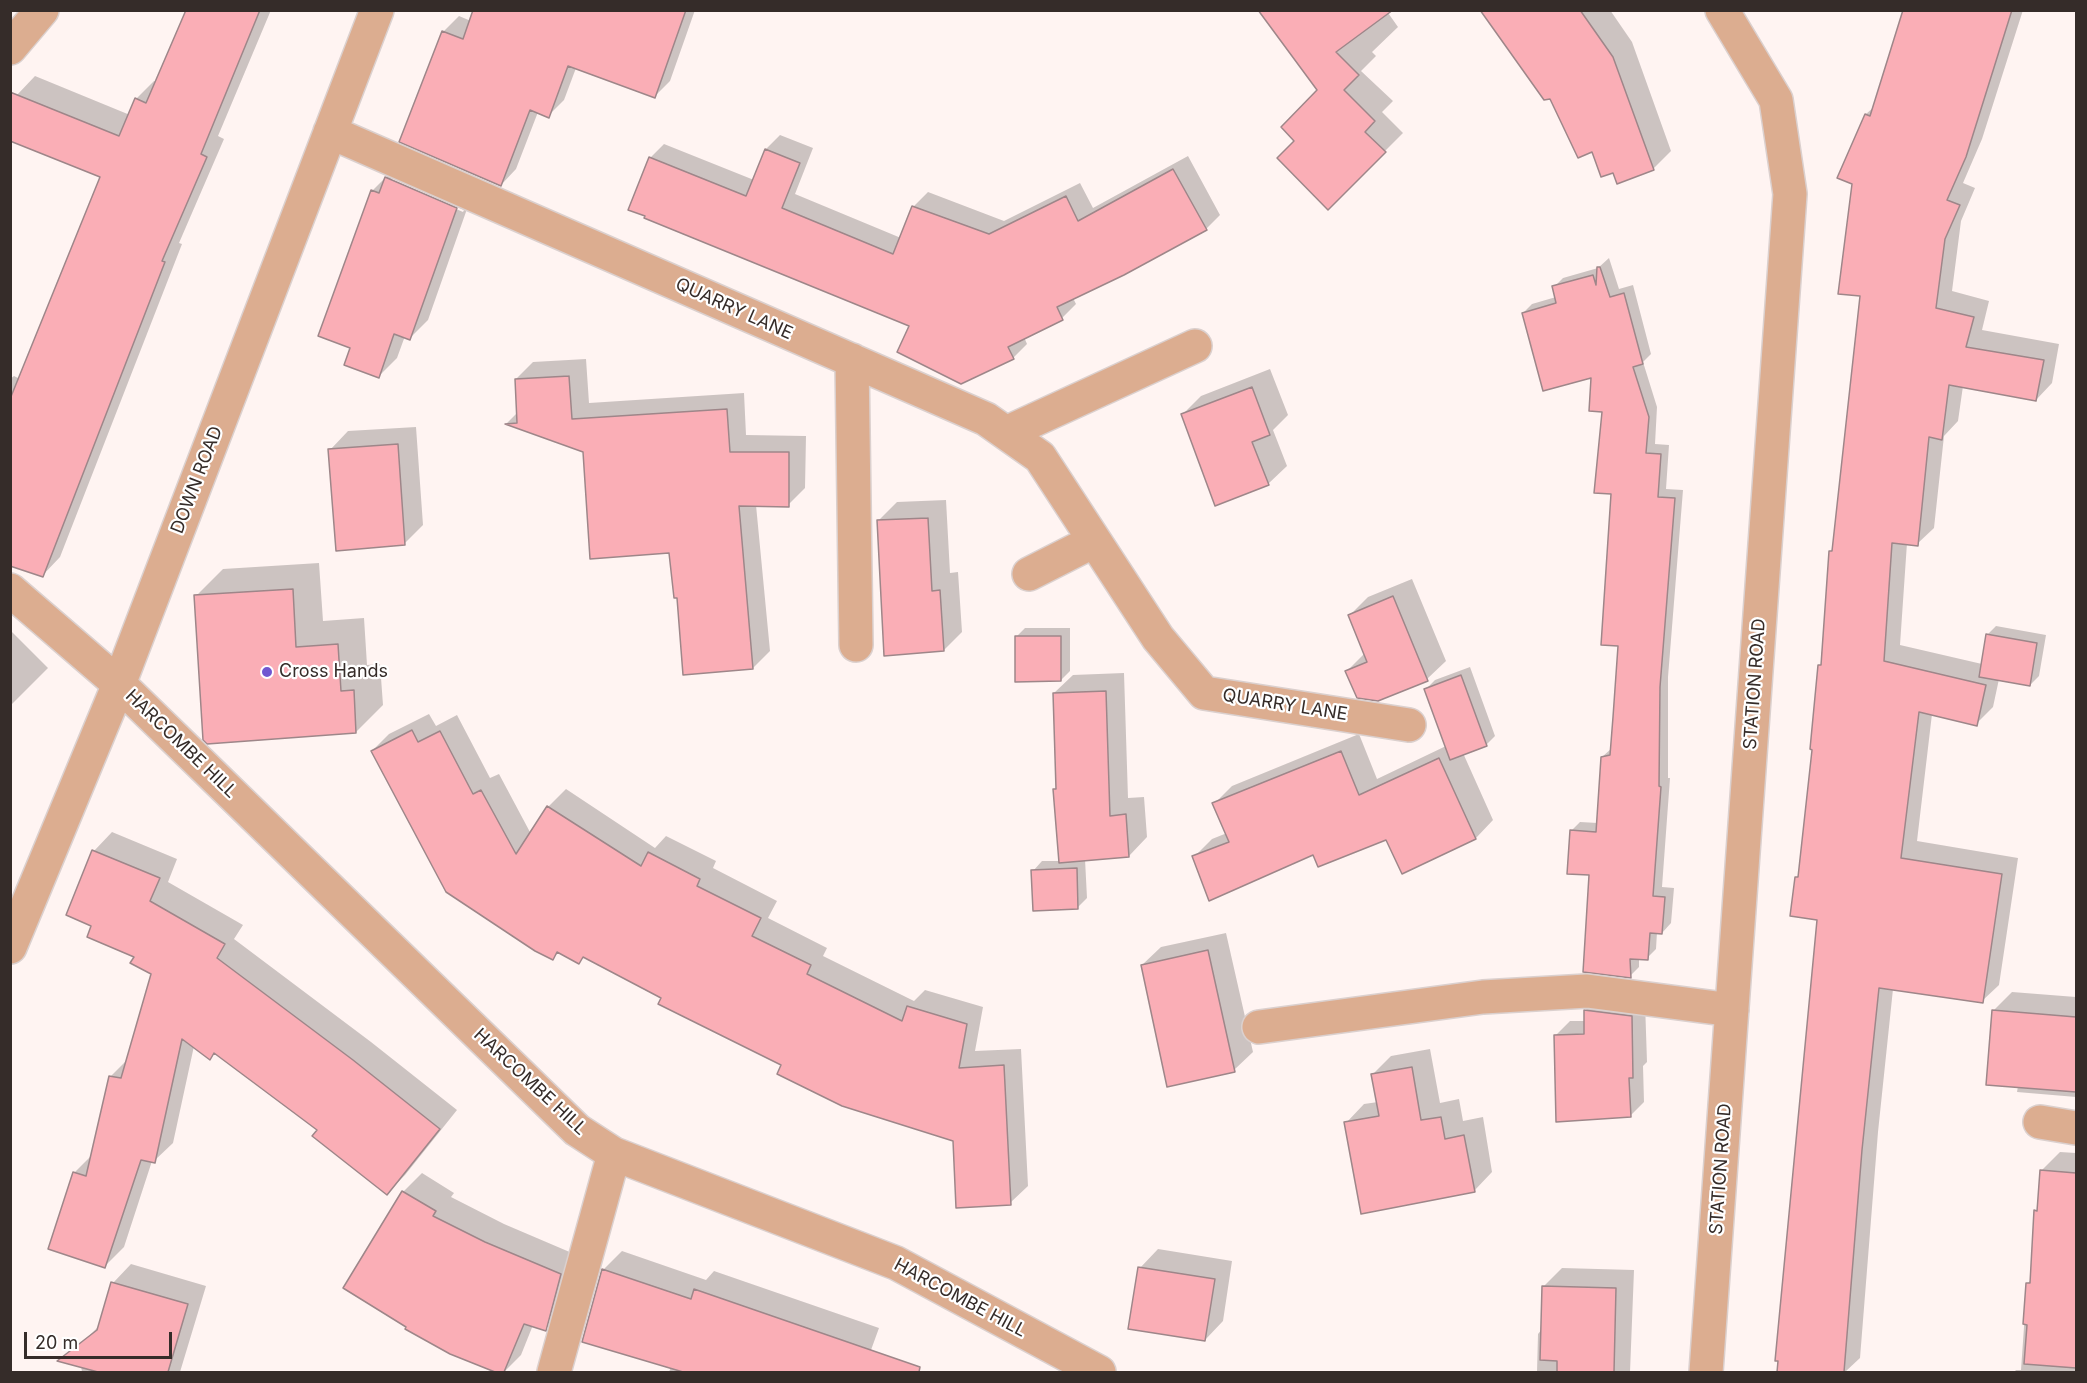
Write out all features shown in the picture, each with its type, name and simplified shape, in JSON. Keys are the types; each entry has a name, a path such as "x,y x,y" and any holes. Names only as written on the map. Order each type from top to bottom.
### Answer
{"street":[{"path":"10,48 42,10"},
{"name":"DOWN ROAD","path":"10,947 119,684 377,10"},
{"name":"STATION ROAD","path":"1706,1372 1790,194 1776,100 1722,10"},
{"name":"QUARRY LANE","path":"330,132 986,419 1040,457 1158,638 1204,693 1409,725"},
{"path":"1006,433 1195,346"},
{"path":"852,360 856,645"},
{"path":"1029,574 1094,541"},
{"name":"HARCOMBE HILL","path":"10,590 119,684 577,1130 614,1154 896,1263 1099,1372"},
{"path":"1259,1027 1483,997 1587,991 1732,1010"},
{"path":"2040,1122 2076,1128"},
{"path":"554,1372 614,1154"}],"building":[{"path":"186,10 260,10 201,154 207,157 162,261 165,262 43,577 10,566 10,399 100,177 10,141 10,92 119,136 135,98 146,103"},
{"path":"473,10 686,10 655,98 568,66 549,118 530,110 501,186 399,142 442,31 463,39"},
{"path":"1258,10 1393,10 1336,52 1359,75 1344,90 1375,121 1365,132 1386,152 1328,210 1277,158 1294,141 1281,127 1317,90"},
{"path":"1480,10 1580,10 1613,57 1654,170 1617,184 1613,173 1601,177 1592,152 1578,158 1550,99 1544,100"},
{"path":"1903,10 2012,10 1966,157 1947,200 1960,205 1945,239 1936,308 1974,317 1966,347 2044,360 2036,401 1949,385 1942,440 1929,437 1918,546 1892,543 1884,661 1986,685 1977,726 1919,712 1901,858 2002,874 1983,1003 1879,988 1862,1150 1844,1372 1777,1372 1778,1361 1775,1361 1817,920 1790,916 1795,877 1798,877 1812,750 1810,749 1818,665 1821,665 1829,551 1832,551 1860,296 1838,294 1852,184 1837,178 1865,114 1870,116"},
{"path":"765,149 800,163 782,208 893,254 912,206 989,234 1066,196 1078,221 1173,169 1207,230 1124,275 1057,307 1063,320 1008,347 1014,359 961,384 897,352 909,326 628,210 649,157 746,196"},
{"path":"385,177 457,208 410,340 394,334 379,378 344,365 350,348 318,336 371,190 379,193"},
{"path":"1597,267 1600,267 1610,297 1624,293 1643,364 1633,367 1649,417 1646,453 1661,454 1658,497 1675,498 1660,687 1659,786 1661,787 1653,896 1665,897 1662,934 1650,933 1648,960 1630,959 1631,978 1583,972 1589,875 1567,874 1570,830 1596,832 1601,757 1610,755 1613,717 1618,646 1601,645 1611,494 1594,493 1602,412 1589,411 1591,378 1543,391 1522,313 1556,303 1552,286 1593,275 1596,285"},
{"path":"569,376 572,419 727,409 730,452 789,452 789,507 739,506 753,669 683,675 677,598 674,598 669,553 590,559 583,452 505,424 517,423 515,379"},
{"path":"1252,387 1270,435 1252,442 1269,485 1215,506 1181,414"},
{"path":"398,444 405,545 336,551 328,449"},
{"path":"928,518 932,591 940,590 944,651 884,656 877,520"},
{"path":"293,589 296,647 338,644 341,691 354,690 356,733 207,744 203,740 194,595"},
{"path":"1393,596 1428,681 1378,701 1357,698 1345,671 1367,662 1348,615"},
{"path":"1986,634 2037,643 2030,686 1979,677"},
{"path":"1015,636 1061,636 1061,681 1015,682"},
{"path":"1461,675 1487,746 1450,760 1424,689"},
{"path":"1106,691 1110,816 1126,814 1129,857 1059,863 1053,789 1056,789 1053,693"},
{"path":"412,730 418,742 440,731 473,794 481,790 516,854 547,806 641,866 648,852 700,879 697,886 761,918 752,936 811,965 807,974 902,1021 907,1006 967,1024 959,1068 1004,1065 1011,1205 956,1208 953,1141 842,1106 777,1074 781,1065 658,1004 661,998 583,957 579,964 557,952 553,960 535,951 446,892 371,751"},
{"path":"1341,751 1359,795 1439,758 1476,839 1402,874 1386,840 1318,867 1313,855 1209,901 1192,856 1229,842 1212,803"},
{"path":"92,850 160,878 150,901 225,944 217,958 353,1060 440,1129 387,1195 312,1136 317,1130 214,1053 210,1060 182,1039 155,1163 141,1160 105,1268 48,1249 73,1172 86,1176 109,1076 121,1078 151,974 130,963 134,957 87,937 91,926 66,915"},
{"path":"1077,868 1078,909 1033,911 1031,870"},
{"path":"1208,950 1235,1072 1167,1087 1141,965"},
{"path":"1584,1010 1632,1016 1633,1078 1629,1078 1631,1117 1556,1122 1554,1035 1584,1034"},
{"path":"1992,1010 2076,1017 2076,1092 1986,1085"},
{"path":"1412,1067 1421,1120 1441,1117 1445,1139 1464,1135 1475,1192 1361,1214 1344,1122 1379,1116 1371,1074"},
{"path":"2040,1170 2076,1173 2076,1368 2024,1364 2027,1325 2023,1324 2026,1283 2030,1283 2034,1210 2037,1211"},
{"path":"402,1191 436,1211 433,1216 485,1242 561,1274 546,1331 524,1324 504,1372 495,1372 450,1354 405,1329 406,1327 343,1288"},
{"path":"1138,1267 1215,1279 1205,1341 1128,1329"},
{"path":"602,1269 691,1299 694,1289 920,1367 919,1372 683,1372 582,1342"},
{"path":"111,1282 188,1304 168,1372 98,1372 57,1361 97,1330"},
{"path":"1542,1286 1616,1288 1614,1372 1557,1372 1557,1361 1540,1360"}],"place":[{"name":"Cross Hands","path":"267,672"}]}
